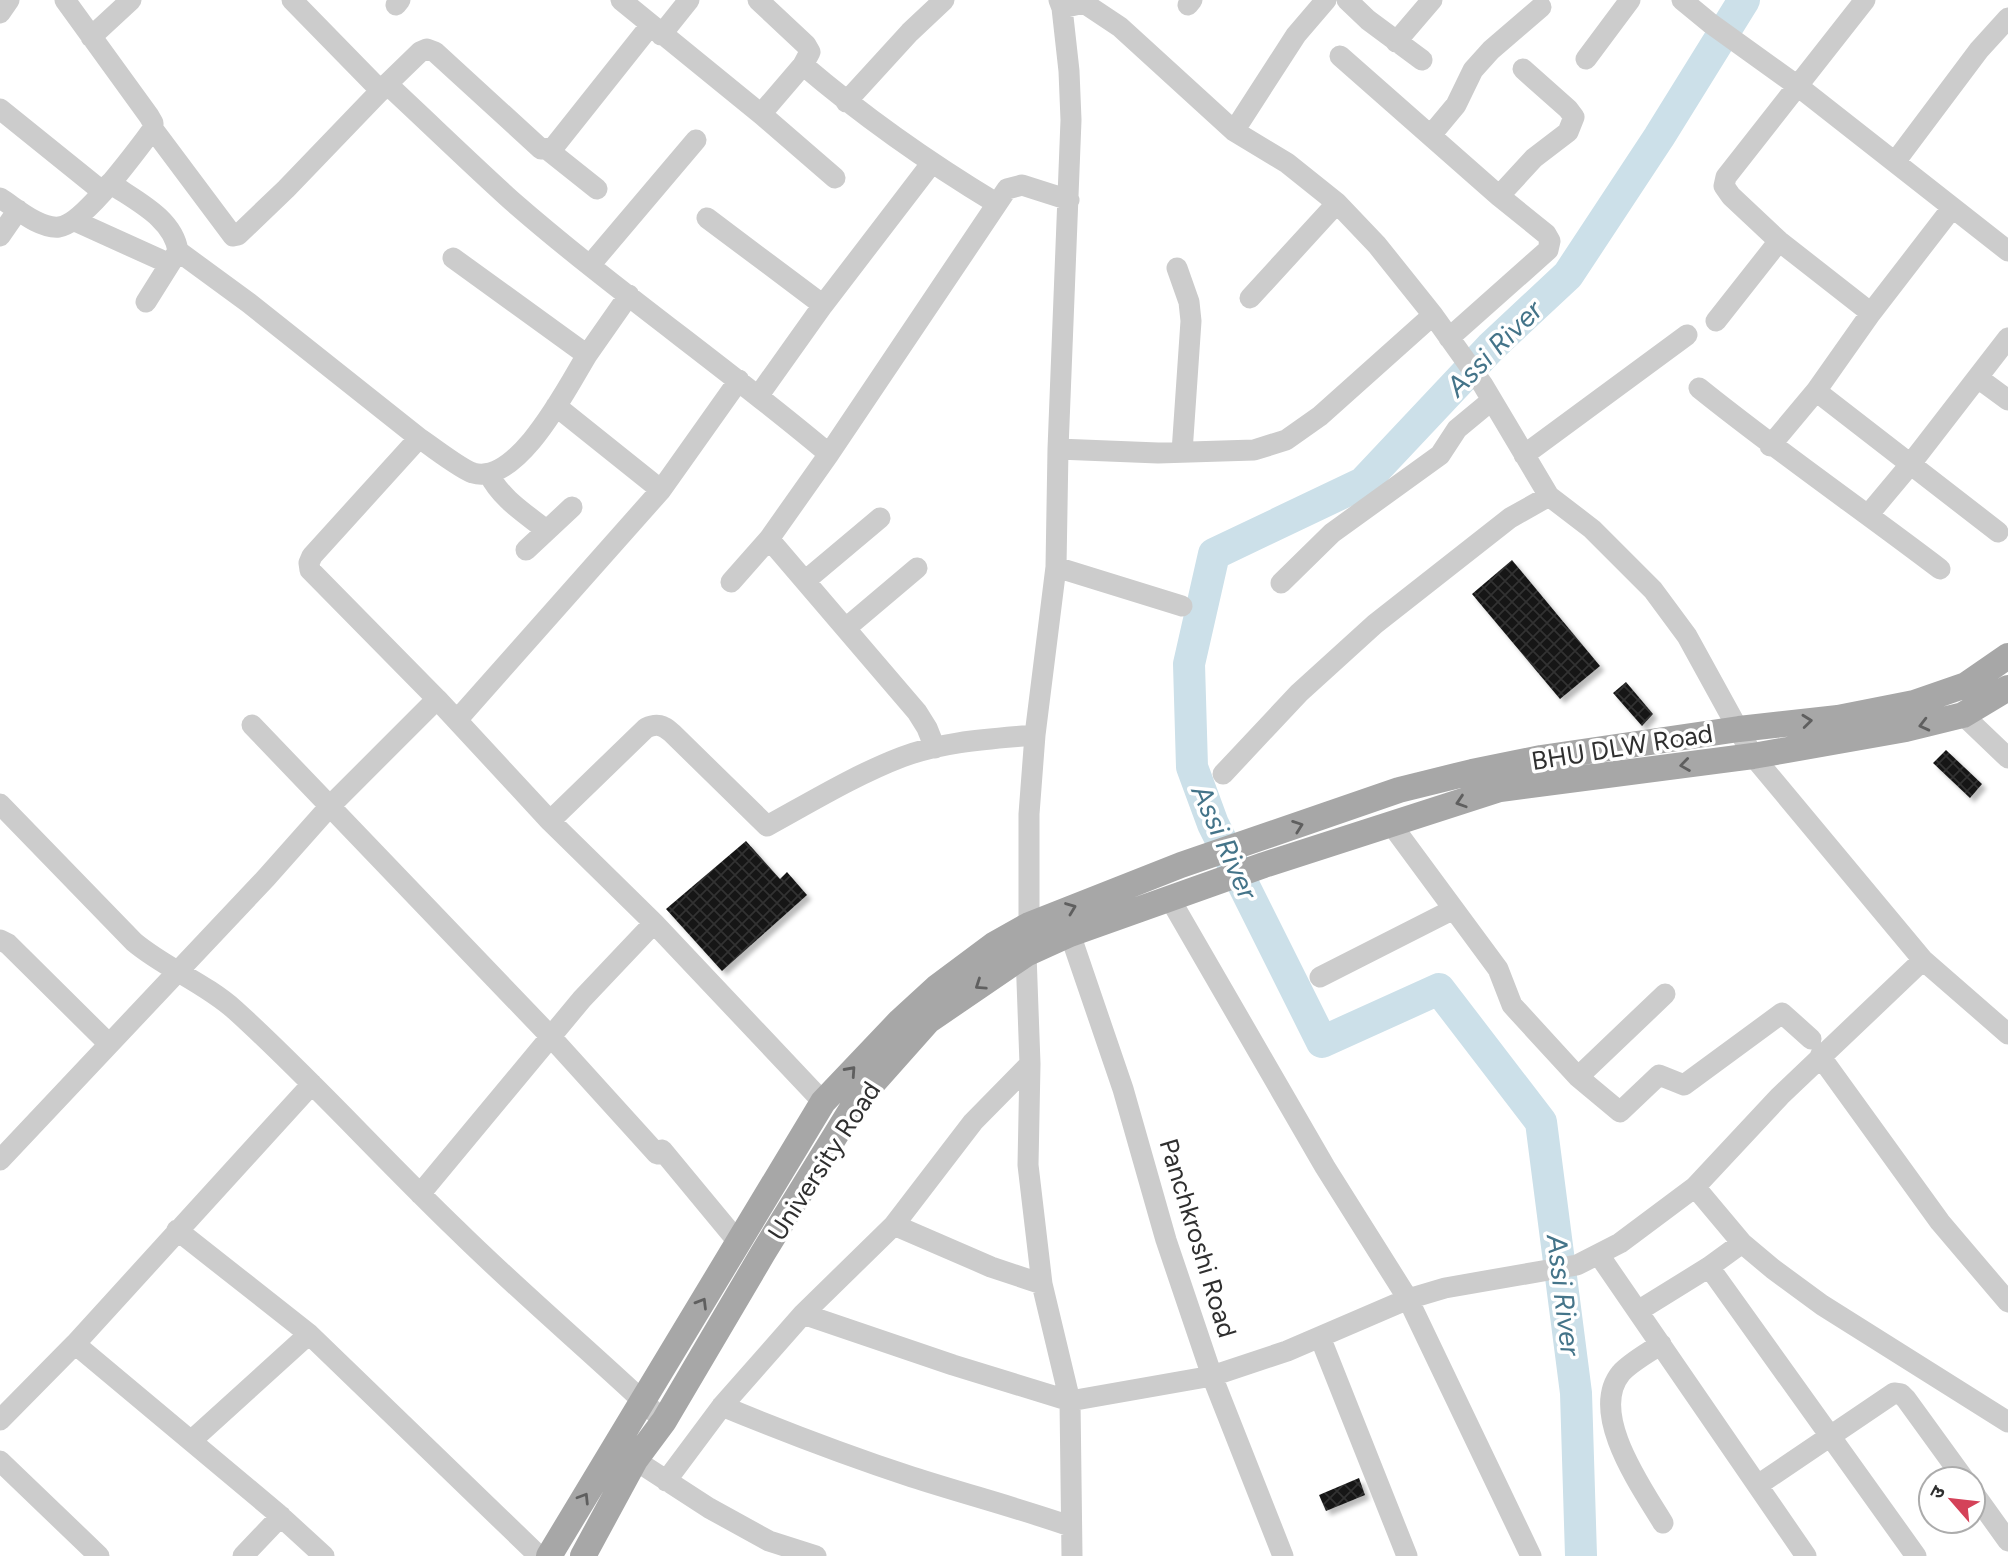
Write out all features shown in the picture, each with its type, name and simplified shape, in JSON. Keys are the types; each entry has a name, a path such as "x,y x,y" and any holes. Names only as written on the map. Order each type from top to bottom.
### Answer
{"main road":[{"name":"BHU DLW Road","path":"549,1556 823,1102 866,1055 936,988 995,944 1029,925 1181,865 1399,790 1541,758 1739,729 1838,718 1914,703 1966,685 2008,656"},
{"name":"BHU DLW Road","path":"1264,864 1500,789 1753,756 1906,729 1963,715 2008,688"},
{"name":"University Road","path":"583,1556 635,1460 664,1421 856,1102 928,1021 1026,954 1070,934 1199,890 1264,864"}],"street":[{"path":"0,13 9,0"},
{"path":"65,0 149,116 153,130 233,236 238,235 286,190 420,52 427,49 435,52 541,149 548,150 554,148 656,30 689,0"},
{"path":"92,37 131,0"},
{"path":"292,0 384,88 513,202 830,454"},
{"path":"621,0 835,178"},
{"path":"846,102 910,32 944,0"},
{"path":"1234,131 1296,36 1326,0"},
{"path":"1347,0 1396,42 1422,60"},
{"path":"1396,42 1432,0"},
{"path":"1586,59 1630,0"},
{"path":"1682,0 1799,87 1952,208 2004,239"},
{"path":"1865,0 1726,177 1724,186 1731,196 1779,241 1871,313"},
{"path":"1072,1556 1070,1401 1042,1284 1028,1165 1030,1063 1026,954 1029,925 1029,814 1035,735 1056,567 1058,449 1069,200 1069,71 1062,3 1084,3 1120,27 1234,131 1287,163 1338,204 1377,245 1455,345 1549,496 1592,529 1653,590 1686,636 1753,756 1923,960 2008,1034"},
{"path":"761,114 803,65 810,52 807,45 770,4"},
{"path":"1431,135 1456,105 1473,70 1491,50 1541,7"},
{"path":"1895,162 1979,50 2008,18"},
{"path":"1340,55 1499,197 1546,234 1550,241 1548,250 1455,345"},
{"path":"803,65 846,102 931,164 996,203"},
{"path":"1499,197 1534,158 1568,132 1573,124 1574,117 1568,109 1523,69"},
{"path":"0,109 106,187 162,220 171,230 174,258 146,302"},
{"path":"0,236 9,204 49,226 59,227 75,221 153,130"},
{"path":"591,264 696,139"},
{"path":"548,150 597,189"},
{"path":"759,395 823,305 931,164"},
{"path":"731,582 769,539 830,454 1007,189 1022,185 1069,200"},
{"path":"1250,298 1338,204"},
{"path":"1770,446 1816,391 1871,313 1952,208"},
{"path":"707,218 823,305"},
{"path":"75,221 174,258 249,303 419,438 473,473 489,474 505,468 519,456 556,406 587,355 629,295"},
{"path":"1716,321 1779,241"},
{"path":"453,258 587,355"},
{"path":"1177,268 1189,302 1191,321 1182,452"},
{"path":"1058,449 1099,452 1254,450 1286,440 1320,416 1433,315"},
{"path":"1524,455 1687,335"},
{"path":"1868,515 2008,338"},
{"path":"1978,377 2008,400"},
{"path":"457,720 661,490 739,380"},
{"path":"1699,388 1770,446 1940,569"},
{"path":"1816,391 1909,466 1998,532"},
{"path":"1281,583 1332,533 1440,456 1457,429 1487,393"},
{"path":"556,406 661,490"},
{"path":"419,438 312,556 310,570 437,699 550,821 654,923 823,1102"},
{"path":"489,474 501,493 546,530"},
{"path":"1223,774 1298,694 1375,624 1510,518 1549,496"},
{"path":"526,550 572,506"},
{"path":"805,581 880,518"},
{"path":"769,539 917,712 935,748"},
{"path":"1056,567 1182,606"},
{"path":"846,628 917,568"},
{"path":"0,1160 266,878 330,806 437,699"},
{"path":"1963,715 2006,754"},
{"path":"550,821 646,728 654,724 663,726 672,733 767,826 867,772 904,756 973,740 1035,735"},
{"path":"252,725 659,1152 738,1243"},
{"path":"0,804 134,942 155,960 233,1008 501,1273 664,1421"},
{"path":"1391,824 1498,969 1513,1005 1578,1077 1620,1111 1659,1075 1684,1085 1782,1013 1816,1047 1940,1222 2008,1302"},
{"path":"1170,899 1325,1167 1408,1299 1531,1556"},
{"path":"1321,977 1452,909"},
{"path":"420,1194 583,999 654,923"},
{"name":"Panchkroshi Road","path":"1070,934 1123,1089 1166,1240 1276,1554"},
{"path":"0,940 8,944 109,1044"},
{"path":"803,1314 1070,1401 1212,1377 1287,1351 1408,1299 1445,1288 1577,1265 1620,1243 1695,1187 1816,1047 1923,960"},
{"path":"1578,1077 1665,994"},
{"path":"666,1481 722,1406 803,1314 894,1225 973,1122 1030,1063"},
{"path":"0,1420 75,1344 312,1084"},
{"path":"1695,1187 1742,1243 1773,1269 1822,1305 2008,1422"},
{"path":"894,1225 991,1267 1042,1284"},
{"path":"177,1230 309,1334 539,1556"},
{"path":"1637,1311 1709,1267 1742,1243"},
{"path":"1599,1255 1758,1485 1796,1552"},
{"path":"1709,1267 1916,1556"},
{"path":"191,1441 309,1334"},
{"path":"1320,1337 1407,1556"},
{"path":"75,1344 281,1516 324,1556"},
{"path":"1661,1344 1622,1371 1612,1395 1611,1417 1621,1450 1663,1523"},
{"path":"1758,1485 1895,1393 1901,1394 1954,1465"},
{"path":"722,1406 805,1440 901,1474 1070,1526"},
{"path":"635,1460 769,1541 816,1556"},
{"path":"0,1461 99,1556"},
{"path":"1987,1512 2008,1541"},
{"path":"243,1556 281,1516"}],"building":[{"path":"1512,560 1600,666 1560,699 1472,594"},
{"path":"1626,682 1653,714 1642,726 1613,693"},
{"path":"1946,750 1982,784 1970,798 1933,763"},
{"path":"746,841 780,879 787,872 807,895 722,971 666,909"},
{"path":"1359,1478 1365,1495 1326,1511 1319,1495"}],"waterway":[{"name":"Assi River","path":"1581,1556 1576,1393 1541,1122 1439,989 1322,1042 1213,824 1192,767 1189,664 1214,554 1363,483 1491,347 1568,275 1659,137 1744,0"}]}
